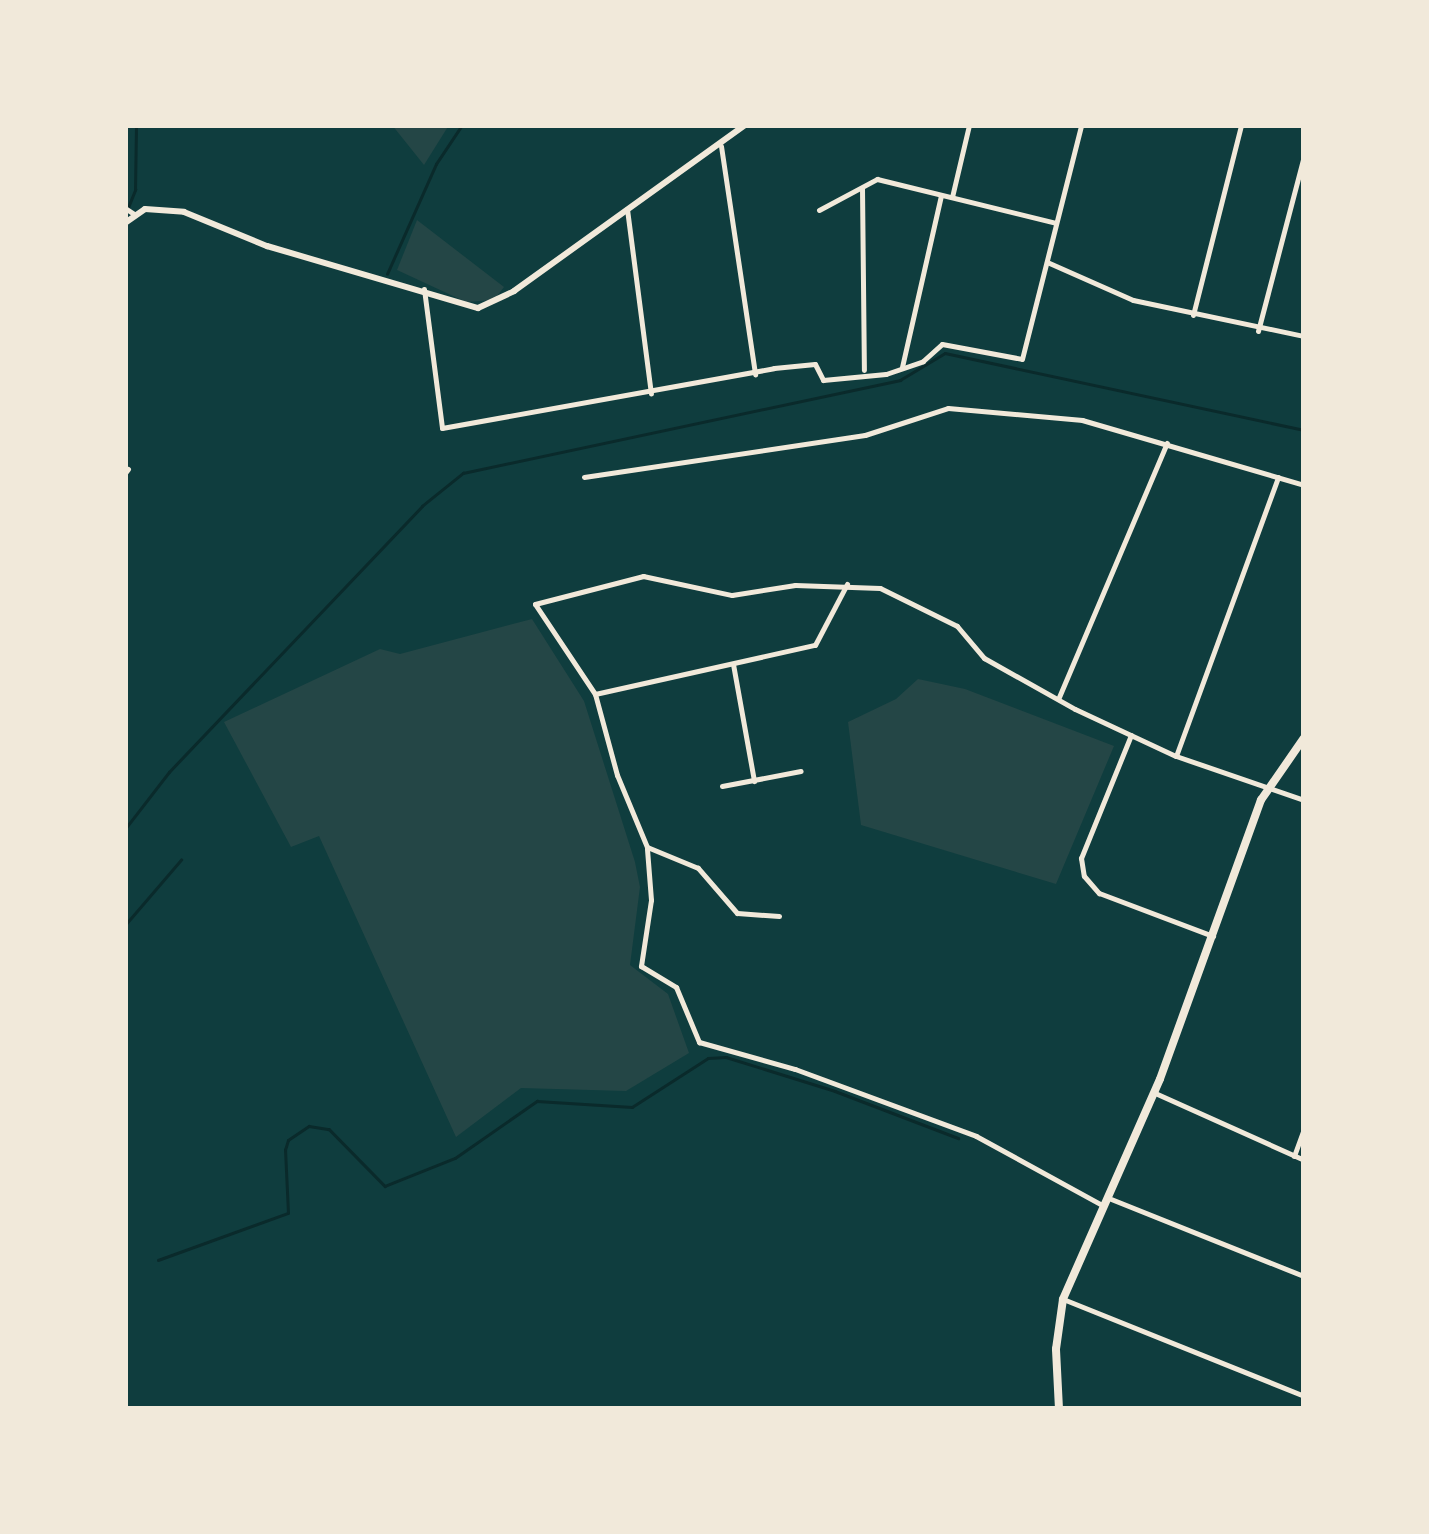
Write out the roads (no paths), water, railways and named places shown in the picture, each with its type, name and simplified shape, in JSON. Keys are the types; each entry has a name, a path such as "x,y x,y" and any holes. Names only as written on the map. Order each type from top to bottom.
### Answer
{"main road":[{"path":"1060,1409 1056,1349 1063,1299 1155,1093 1267,789 1304,738"}],"street":[{"path":"125,223 130,211 152,208 192,214 284,252 424,288 462,308 492,304 721,146 745,125"},
{"path":"952,197 969,125"},
{"path":"424,288 442,428 815,364 823,380 902,367 923,361 942,344 1022,360 1080,125"},
{"path":"1193,315 1240,125"},
{"path":"721,146 755,374"},
{"path":"1258,331 1304,156"},
{"path":"819,210 877,180 1056,223"},
{"path":"862,188 864,371"},
{"path":"902,367 941,194"},
{"path":"626,209 652,394"},
{"path":"1046,262 1133,300 1258,331 1304,336"},
{"path":"584,477 864,435 948,408 1082,420 1304,485"},
{"path":"1059,697 1167,442"},
{"path":"1176,756 1278,477"},
{"path":"1304,800 1130,736 984,658 941,618 880,588 847,584 732,595 642,576 535,604 595,694 616,775 647,848 651,900 641,966 676,987 699,1042 794,1069 976,1136 1109,1203 1304,1276"},
{"path":"595,694 815,646 847,584"},
{"path":"733,664 754,781"},
{"path":"1130,736 1080,858 1084,876 1099,893 1212,936"},
{"path":"722,786 801,771"},
{"path":"647,848 698,868 736,914 779,916"},
{"path":"1155,1093 1304,1160"},
{"path":"1294,1156 1304,1129"},
{"path":"1063,1299 1304,1396"},
{"path":"1060,1409 1073,1409"}],"waterway":[{"path":"127,210 135,190 136,125"},
{"path":"387,274 436,164 462,125"},
{"path":"125,829 169,772 422,506 463,473 900,380 945,353 1304,430"},
{"path":"125,925 181,860"},
{"path":"158,1260 288,1213 285,1150 288,1140 309,1126 329,1129 385,1186 455,1158 537,1101 632,1107 708,1058 726,1057 835,1091 958,1138"}]}
